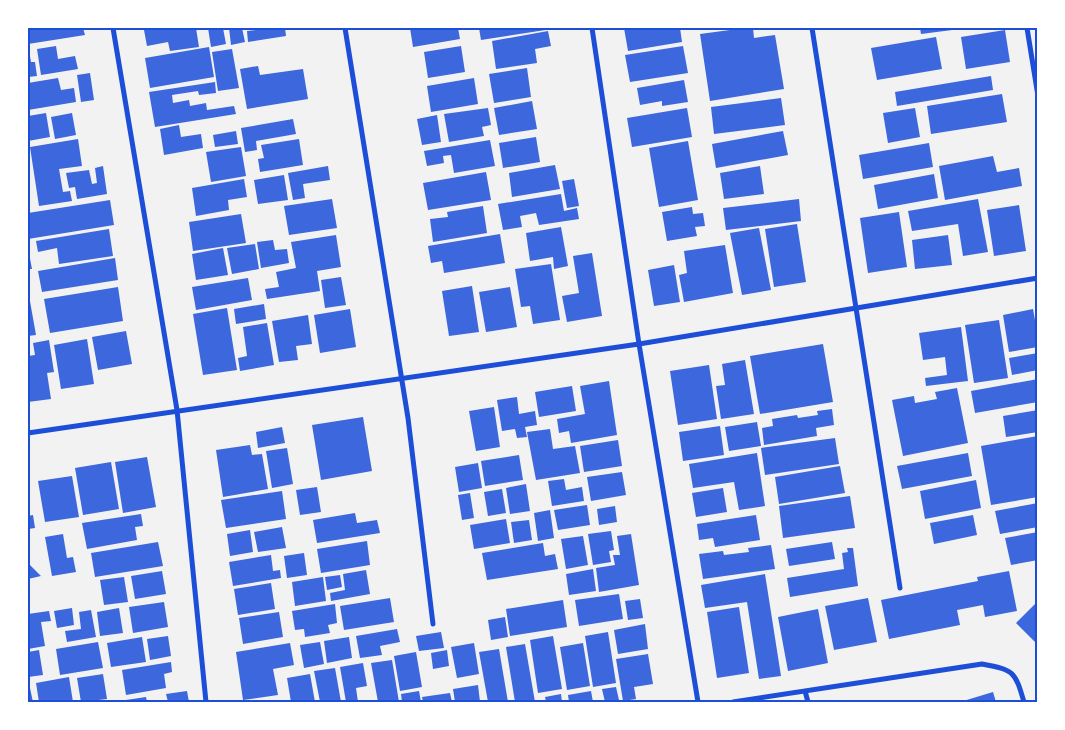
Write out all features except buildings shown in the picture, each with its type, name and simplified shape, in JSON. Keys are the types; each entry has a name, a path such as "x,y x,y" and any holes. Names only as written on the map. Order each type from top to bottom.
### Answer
{"street":[{"path":"113,28 177,410 206,702"},
{"path":"345,28 400,379 408,418 433,624"},
{"path":"592,28 638,344 698,702"},
{"path":"812,28 900,588"},
{"path":"1027,28 1038,96"},
{"path":"28,433 638,344 1038,278"},
{"path":"733,702 982,664 1004,668 1017,678 1024,702"},
{"path":"804,691 808,702"}]}
